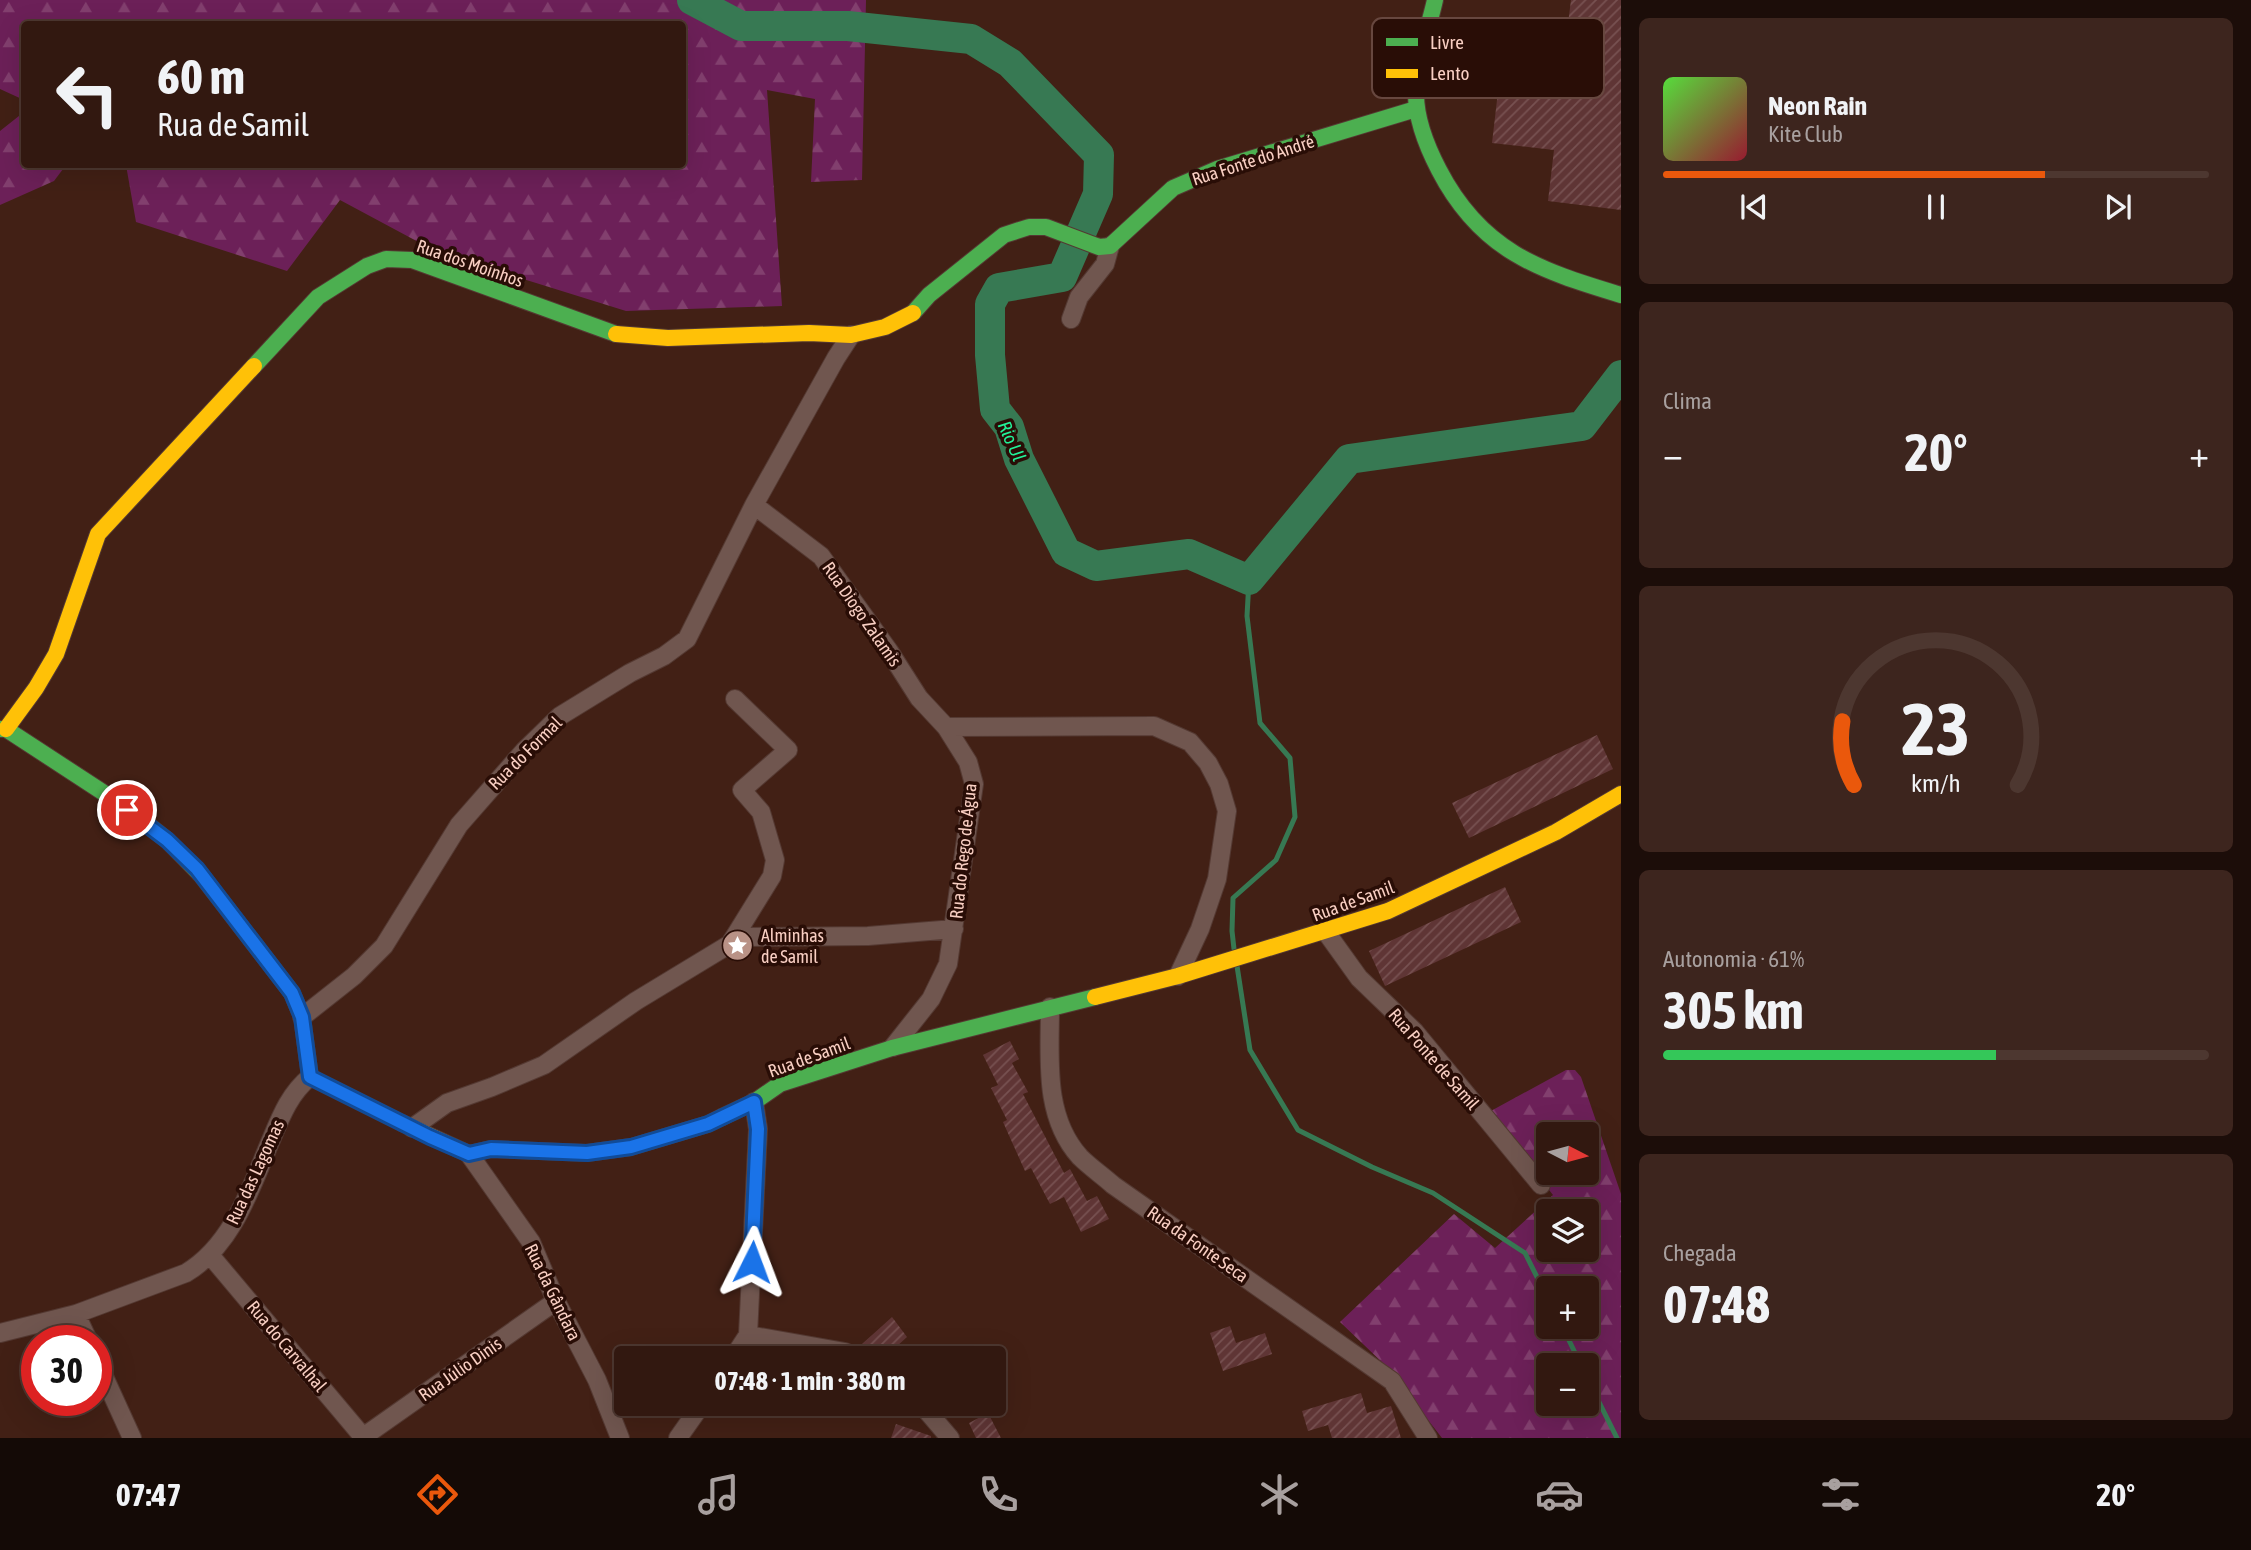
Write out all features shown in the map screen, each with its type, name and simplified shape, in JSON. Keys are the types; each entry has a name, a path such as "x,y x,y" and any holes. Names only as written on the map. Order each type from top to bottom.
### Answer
{"street":[{"path":"1432,18 1436,0"},
{"path":"1416,98 1416,109 1427,146 1449,189 1471,220 1526,263 1621,295"},
{"name":"Rua Fonte do André","path":"1071,319 1079,297 1105,264 1110,246 1173,188 1217,169 1416,109"},
{"name":"Rua dos Moínhos","path":"3,729 36,691 61,641 86,559 98,534 318,297 366,266 386,259 412,260 616,334 668,338 809,333 851,335 885,327 913,313 929,295 1004,235 1029,227 1046,227 1099,247 1110,246"},
{"path":"754,505 851,335"},
{"name":"Rua Diogo Zalamis","path":"754,505 821,556 919,698 946,727"},
{"name":"Rua do Formal","path":"302,1017 354,976 384,946 459,825 524,751 560,716 664,656 687,639 754,505"},
{"path":"730,944 772,876 775,860 761,812 741,790 788,750 735,699"},
{"path":"946,727 1154,726 1190,742 1208,763 1219,784 1227,811 1217,879 1200,929 1178,976"},
{"name":"Rua do Rego de Água","path":"411,1128 447,1103 544,1065 636,1000 730,944 749,937 867,936 954,929 974,784 968,762 946,727"},
{"path":"3,729 107,795 167,840 197,869 292,993 302,1017 310,1077 469,1154"},
{"name":"Rua de Samil","path":"469,1154 491,1149 587,1153 631,1147 708,1124 754,1102 780,1084 892,1048 1178,976 1326,932 1388,911 1556,832 1621,794"},
{"path":"892,1048 931,999 948,964 954,929"},
{"name":"Rua Ponte de Samil","path":"1326,932 1359,978 1415,1032 1536,1179"},
{"name":"Rua da Fonte Seca","path":"1050,1007 1051,1090 1058,1125 1080,1156 1113,1185 1392,1381 1428,1438"},
{"name":"Rua das Lagomas","path":"0,1333 76,1314 186,1273 210,1255 235,1222 283,1112 299,1087 310,1077"},
{"path":"741,1346 748,1335 758,1129 754,1102"},
{"name":"Rua da Gândara","path":"469,1154 531,1242 556,1301 597,1380 620,1438"},
{"name":"Rua do Carvalhal","path":"210,1255 364,1438"},
{"name":"Rua Júlio Dinis","path":"364,1438 556,1301"},
{"path":"76,1314 81,1325"},
{"path":"748,1335 811,1346"},
{"path":"112,1394 132,1438"},
{"path":"678,1438 694,1416"},
{"path":"931,1416 950,1438"}],"green space":[{"path":"0,0 866,0 862,180 811,182 815,99 767,90 782,306 626,311 437,252 340,200 287,271 136,222 127,168 686,168 686,21 21,21 21,99 0,89"},
{"path":"21,114 21,168 64,168 54,181 0,205 0,131"},
{"path":"1566,1070 1575,1070 1581,1077 1596,1122 1536,1122 1536,1173 1489,1112"},
{"path":"1600,1133 1621,1194 1621,1438 1442,1438 1387,1367 1340,1322 1454,1214 1495,1248 1536,1211 1536,1262 1599,1262 1599,1199 1549,1199 1553,1195 1545,1185 1600,1185"}],"building":[{"path":"1571,0 1621,0 1621,210 1548,201 1554,150 1492,143 1497,98 1604,98 1604,18 1569,18"},
{"path":"1597,735 1613,769 1469,838 1452,803"},
{"path":"1505,887 1521,922 1385,986 1369,951"},
{"path":"1010,1041 1019,1059 1012,1063 1028,1092 1023,1094 1064,1173 1070,1169 1087,1201 1097,1196 1109,1219 1081,1232 1064,1197 1050,1204 1031,1168 1025,1171 1003,1122 1007,1120 991,1088 998,1085 983,1055"},
{"path":"892,1317 907,1337 897,1346 861,1345"},
{"path":"1230,1326 1236,1343 1265,1333 1272,1354 1223,1371 1210,1333"},
{"path":"1361,1393 1367,1413 1391,1406 1401,1438 1332,1438 1328,1425 1308,1431 1302,1411"},
{"path":"982,1416 990,1416 1001,1438 976,1438 969,1423"},
{"path":"896,1424 931,1436 931,1438 891,1438"}],"waterway":[{"name":"Rio Ul","path":"692,0 741,26 848,26 971,39 1010,63 1099,155 1098,194 1062,277 999,288 990,304 990,355 995,409 1009,427 1019,459 1066,552 1096,566 1189,554 1249,580 1349,459 1582,426 1621,375"},
{"path":"1234,949 1233,898 1276,860 1295,817 1290,758 1260,723 1247,616 1249,580"},
{"path":"1237,966 1250,1050 1298,1130 1372,1167 1433,1193 1525,1253 1536,1276"},
{"path":"1568,1339 1575,1353"},
{"path":"1599,1402 1617,1438"}],"traffic: fast":[{"path":"1430,18 1435,0"},
{"path":"1416,98 1420,123 1430,152 1455,198 1473,220 1493,239 1538,266 1621,295"},
{"path":"913,313 929,295 1004,235 1029,227 1046,227 1099,247 1110,246 1173,188 1217,169 1416,109"},
{"path":"254,366 318,297 367,266 386,259 412,260 616,334"},
{"path":"0,729 6,729 130,810 168,841 202,876 292,993 302,1017 310,1077 402,1123"},
{"path":"722,1117 754,1102 780,1084 892,1048 1095,997"}],"traffic: slow":[{"path":"616,334 668,338 809,333 851,335 885,327 913,313"},
{"path":"6,729 36,688 56,654 98,534 254,366"},
{"path":"1095,997 1178,976 1388,911 1556,832 1621,794"},
{"path":"402,1123 469,1154 491,1149 587,1153 631,1147 708,1124 722,1117"}],"place":[{"name":"Alminhas de Samil","path":"738,945"}],"route":[{"path":"127,810 167,840 197,869 292,993 302,1017 310,1077 430,1137 469,1154 491,1149 587,1153 631,1147 708,1124 754,1102 758,1129 752,1262"}]}
